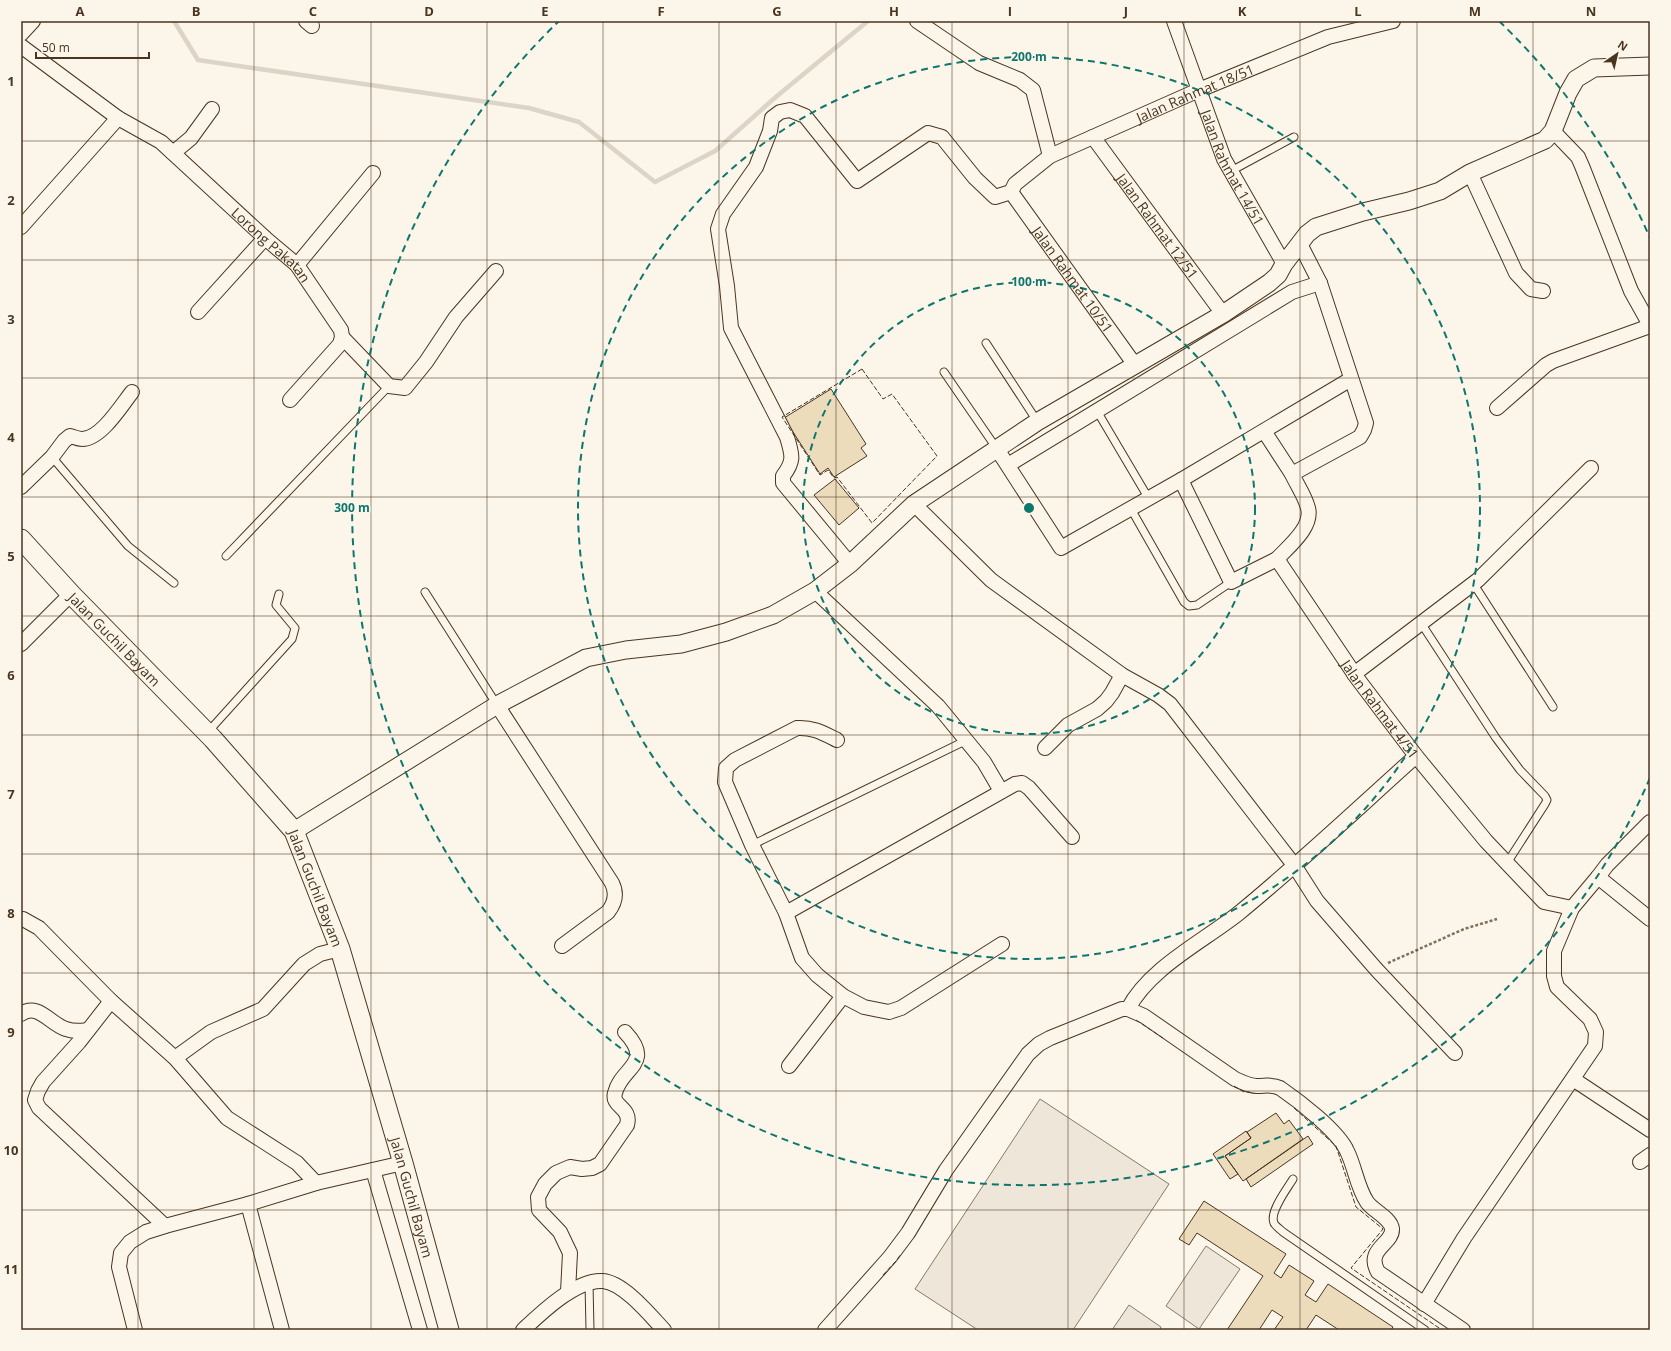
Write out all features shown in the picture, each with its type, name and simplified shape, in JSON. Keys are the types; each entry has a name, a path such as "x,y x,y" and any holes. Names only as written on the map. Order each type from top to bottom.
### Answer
{"main road":[{"name":"Jalan Guchil Bayam","path":"21,539 71,594 207,733 294,831 340,949 403,1163 449,1330"}],"street":[{"path":"21,34 33,21"},
{"name":"Jalan Rahmat 14/51","path":"1174,21 1224,159 1284,264"},
{"name":"Jalan Rahmat 18/51","path":"1011,192 1015,184 1050,156 1199,90 1328,37 1393,21"},
{"path":"918,22 979,63 1020,80 1033,90 1050,156"},
{"name":"Lorong Pakatan","path":"21,46 118,118 161,142 296,265 341,330 342,337 389,386"},
{"path":"294,831 496,705 586,658 626,650 681,644 726,632 773,615 814,591 850,564 914,504 1037,422 1223,314 1269,283 1278,275 1284,264 1307,234 1316,227 1363,212 1409,201 1440,191 1470,173 1545,140 1553,131 1568,93 1576,79 1594,68 1650,66"},
{"path":"173,153 191,138 212,109"},
{"path":"850,564 783,484 783,476 790,467 793,456 787,437 731,328 727,286 718,229 723,214 756,167 770,131 772,118 780,112 790,110 805,116 857,181 928,133 942,137 975,178 995,197 1011,192"},
{"path":"21,227 118,118"},
{"path":"1497,408 1553,360 1650,326 1631,291 1578,157 1553,131"},
{"name":"Jalan Rahmat 12/51","path":"1093,137 1223,314"},
{"path":"296,265 373,173"},
{"path":"1470,173 1516,272 1531,289 1543,291"},
{"name":"Jalan Rahmat 10/51","path":"1011,192 1135,365"},
{"path":"198,312 265,238"},
{"path":"1292,474 1360,437 1366,423 1320,283 1300,244"},
{"path":"389,386 405,388 426,362 456,317 496,271"},
{"path":"1008,465 1292,292 1320,283"},
{"path":"290,400 340,344 342,337"},
{"path":"997,449 1060,548 1149,499 1351,378"},
{"path":"21,487 52,457 64,441 70,436 83,439 96,434 110,421 132,392"},
{"path":"1181,480 1231,582 1277,559 1303,530 1309,519 1308,508 1292,474 1264,431"},
{"path":"1354,674 1473,583 1591,468"},
{"path":"914,504 991,580 1122,676 1158,695 1170,704 1294,865 1317,901 1376,969 1455,1053"},
{"name":"Jalan Rahmat 4/51","path":"1277,559 1354,674 1416,756 1486,841 1544,902 1572,908"},
{"path":"814,591 938,706 984,762 1001,791"},
{"path":"21,644 71,594"},
{"path":"1045,748 1068,725 1097,709 1106,701 1122,676"},
{"path":"496,705 615,890 613,906 608,912 562,946"},
{"path":"837,740 819,730 807,727 797,728 735,760 726,768 725,782 752,845 786,913 802,958 817,976 843,996 864,1007 889,1012 901,1008 1002,944"},
{"path":"1128,1009 1134,997 1177,957 1238,913 1416,756"},
{"path":"786,913 1015,784 1022,784 1029,788 1072,837"},
{"path":"1424,1304 1464,1238 1595,1046 1596,1032 1590,1018 1557,987 1554,976 1554,951 1572,908 1607,865 1650,822"},
{"path":"1598,877 1650,919"},
{"path":"21,920 39,928 111,1001 175,1058 227,1118 297,1163 316,1183"},
{"path":"175,1058 211,1032 263,1009 304,964 320,954 340,949"},
{"path":"789,1066 843,996"},
{"path":"111,1001 43,1082 35,1100 39,1108 165,1226"},
{"path":"825,1330 899,1245 946,1170 1028,1054 1039,1044 1050,1038 1114,1012 1128,1009 1144,1016 1235,1079 1247,1085 1274,1085 1280,1088 1317,1118 1338,1138 1348,1153 1367,1202 1390,1224 1392,1230 1375,1256 1375,1267 1384,1277 1463,1330"},
{"path":"21,1014 27,1010 37,1010 64,1029 75,1032 88,1030"},
{"path":"568,1292 570,1253 560,1232 539,1210 538,1197 545,1184 556,1173 570,1167 582,1169 592,1168 600,1164 627,1125 629,1119 627,1113 616,1102 614,1096 616,1089 636,1060 637,1051 634,1041 625,1032"},
{"path":"1573,1079 1650,1130"},
{"path":"135,1330 118,1267 121,1253 130,1242 146,1232 248,1204 316,1183 403,1163"},
{"path":"373,1170 420,1330"},
{"path":"248,1204 282,1330"},
{"path":"523,1330 568,1292 590,1283 603,1281 617,1286 630,1295 664,1330"}],"lane":[{"path":"1232,171 1294,138"},
{"path":"986,343 1037,422"},
{"path":"944,372 997,449"},
{"path":"226,556 389,386"},
{"path":"1097,411 1149,499"},
{"path":"52,457 128,546 174,583"},
{"path":"1131,509 1184,602 1189,606 1197,605 1231,582"},
{"path":"1473,583 1553,707"},
{"path":"425,592 496,705"},
{"path":"207,733 292,639 295,628 276,605 279,594"},
{"path":"1421,623 1496,738 1520,770 1547,800 1507,863"},
{"path":"752,845 967,740"},
{"path":"1293,1179 1275,1210 1273,1216 1274,1224 1283,1232 1425,1330"},
{"path":"590,1283 590,1330"}],"path":[{"path":"1376,969 1464,929 1497,919"}],"shaded area":[{"path":"1040,1099 1169,1184 1073,1330 978,1330 915,1289"},
{"path":"1206,1246 1240,1269 1199,1329 1166,1306"},
{"path":"1129,1305 1161,1327 1160,1330 1112,1330"}],"building":[{"path":"831,389 866,444 861,448 867,456 834,477 828,468 820,474 784,418"},
{"path":"835,479 859,508 839,525 814,495"},
{"path":"1276,1113 1284,1124 1289,1120 1303,1139 1243,1181 1225,1156 1251,1138 1247,1132"},
{"path":"1246,1131 1251,1138 1225,1156 1238,1174 1230,1179 1213,1154"},
{"path":"1308,1136 1313,1144 1251,1187 1246,1179"},
{"path":"1204,1201 1286,1254 1274,1273 1281,1278 1289,1265 1314,1281 1305,1295 1316,1302 1328,1284 1393,1327 1391,1330 1339,1330 1316,1315 1306,1330 1274,1330 1283,1317 1272,1310 1259,1330 1227,1330 1263,1276 1197,1233 1189,1245 1179,1239"}],"waterway":[{"path":"174,21 198,60 529,108 579,122 655,182 715,151 777,96 868,21"}],"fence":[{"path":"862,369 883,399 892,394 937,456 872,523 837,477 834,478 828,470 820,475 782,417 862,369"},
{"path":"1136,1020 1163,1038"},
{"path":"1234,1086 1244,1092 1250,1092"},
{"path":"1294,1108 1336,1146 1356,1207 1383,1229 1351,1268 1442,1330"},
{"path":"883,1275 901,1254"}]}
